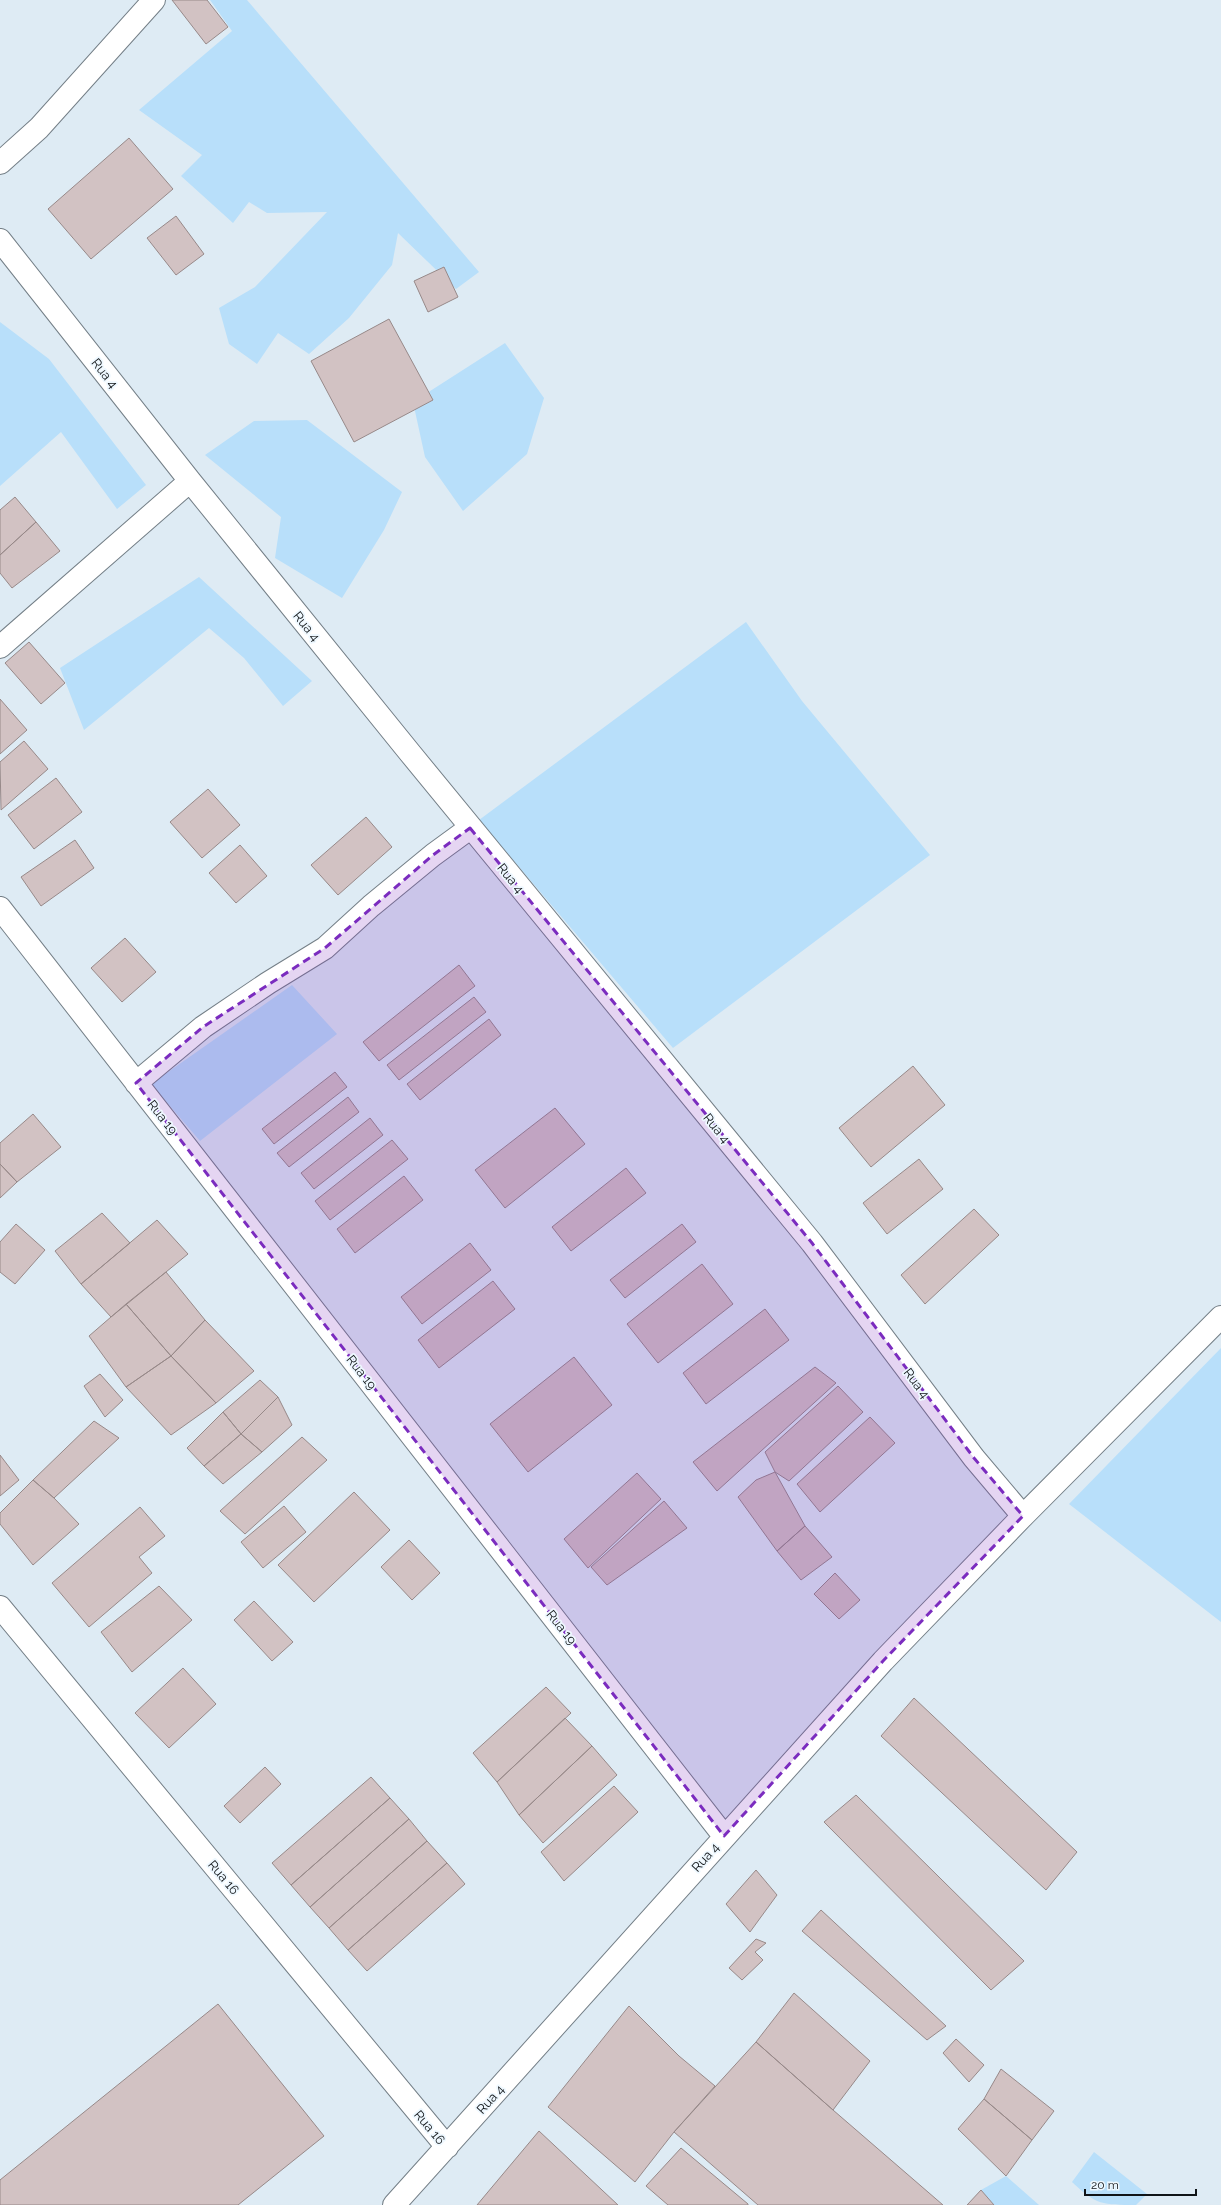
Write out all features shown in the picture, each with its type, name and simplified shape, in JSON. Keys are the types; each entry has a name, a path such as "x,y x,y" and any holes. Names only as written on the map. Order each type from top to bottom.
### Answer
{"street":[{"path":"0,163 39,128 154,0"},
{"name":"Rua 4","path":"0,240 190,481 470,828 812,1243 974,1458 1023,1516"},
{"path":"0,647 190,481"},
{"path":"136,1082 203,1027 268,983 325,948 371,906 433,854 470,828"},
{"name":"Rua 19","path":"0,908 724,1836"},
{"name":"Rua 4","path":"394,2205 724,1836 883,1661 1023,1516 1221,1317"},
{"name":"Rua 16","path":"0,1607 447,2147"}],"highlighted area":[{"path":"470,828 812,1243 974,1458 1023,1516 883,1661 724,1836 136,1083 203,1027 325,948 433,855"}],"shaded area":[{"path":"210,0 247,0 479,272 456,289 398,233 392,265 349,318 309,354 278,333 257,364 229,344 219,308 255,287 327,212 267,213 249,202 233,223 181,176 202,155 139,110 232,31"},
{"path":"0,322 49,359 146,485 117,509 61,432 0,486"},
{"path":"505,343 544,398 527,454 463,511 425,457 413,402"},
{"path":"307,420 402,492 384,530 342,598 275,558 281,517 205,455 254,421"},
{"path":"199,577 312,681 283,706 244,658 209,628 84,730 60,668"},
{"path":"746,622 802,701 930,855 673,1048 479,820"},
{"path":"292,985 337,1034 200,1141 151,1084"},
{"path":"1221,1348 1221,1622 1069,1504"},
{"path":"1094,2152 1147,2194 1136,2205 1115,2205 1101,2202 1087,2195 1072,2182"},
{"path":"1006,2176 1039,2205 994,2205 981,2190"}],"building":[{"path":"172,0 207,0 228,27 206,44"},
{"path":"129,138 173,189 91,259 48,209"},
{"path":"176,216 204,254 176,275 147,238"},
{"path":"444,267 458,297 428,312 414,281"},
{"path":"389,319 433,400 354,442 311,361"},
{"path":"15,497 36,522 0,555 0,510"},
{"path":"36,522 60,551 12,588 0,573 0,555"},
{"path":"29,642 65,683 41,704 5,663"},
{"path":"0,699 27,730 0,754"},
{"path":"24,741 48,769 1,810 0,762"},
{"path":"56,778 82,812 34,849 8,815"},
{"path":"208,789 240,825 202,858 170,822"},
{"path":"366,817 392,847 338,895 311,865"},
{"path":"75,840 94,868 41,906 21,877"},
{"path":"240,845 267,876 236,903 209,873"},
{"path":"125,938 156,972 122,1002 91,968"},
{"path":"459,965 475,986 379,1061 363,1042"},
{"path":"474,997 486,1012 399,1080 387,1065"},
{"path":"489,1019 501,1035 420,1100 407,1084"},
{"path":"913,1066 945,1105 871,1167 839,1128"},
{"path":"335,1072 347,1087 274,1144 262,1129"},
{"path":"348,1097 359,1112 289,1167 277,1153"},
{"path":"555,1108 585,1144 505,1208 475,1170"},
{"path":"33,1114 61,1147 17,1182 0,1164 0,1143"},
{"path":"370,1118 383,1135 314,1189 301,1173"},
{"path":"392,1140 408,1159 330,1220 315,1201"},
{"path":"919,1159 943,1189 887,1234 863,1203"},
{"path":"0,1164 17,1182 0,1198"},
{"path":"626,1168 646,1193 571,1251 552,1227"},
{"path":"404,1176 423,1200 355,1253 337,1229"},
{"path":"974,1209 999,1235 925,1304 901,1275"},
{"path":"102,1213 130,1243 81,1284 55,1251"},
{"path":"157,1220 188,1254 111,1317 81,1284"},
{"path":"16,1224 45,1250 15,1284 0,1272 0,1242"},
{"path":"682,1224 696,1242 625,1298 610,1280"},
{"path":"470,1243 491,1270 422,1324 401,1297"},
{"path":"702,1264 733,1304 658,1363 627,1324"},
{"path":"166,1272 205,1320 171,1356 126,1304"},
{"path":"493,1281 515,1309 439,1368 418,1340"},
{"path":"126,1304 171,1356 126,1387 89,1336"},
{"path":"765,1309 789,1340 706,1404 683,1373"},
{"path":"205,1320 254,1371 216,1403 171,1356"},
{"path":"171,1356 216,1403 171,1435 126,1387"},
{"path":"574,1357 612,1405 528,1472 490,1424"},
{"path":"815,1367 836,1383 717,1491 693,1462"},
{"path":"100,1374 123,1400 105,1417 84,1386"},
{"path":"260,1380 278,1397 241,1434 223,1412"},
{"path":"838,1386 863,1412 789,1481 775,1472 765,1452"},
{"path":"278,1397 292,1425 262,1452 241,1434"},
{"path":"223,1412 241,1434 204,1466 187,1448"},
{"path":"870,1417 895,1443 820,1512 797,1484"},
{"path":"94,1421 119,1438 54,1498 33,1480"},
{"path":"241,1434 262,1452 223,1484 204,1466"},
{"path":"302,1437 327,1460 245,1534 220,1511"},
{"path":"0,1455 19,1480 0,1496"},
{"path":"775,1472 805,1526 777,1551 738,1497 756,1480"},
{"path":"637,1473 661,1499 588,1568 564,1539"},
{"path":"33,1480 54,1498 79,1524 33,1565 0,1524 0,1513"},
{"path":"354,1492 390,1530 314,1602 278,1565"},
{"path":"664,1501 687,1528 607,1585 591,1567"},
{"path":"284,1506 306,1532 263,1568 241,1542"},
{"path":"140,1507 165,1536 139,1557 152,1573 89,1627 52,1583"},
{"path":"805,1526 832,1557 801,1580 777,1551"},
{"path":"409,1540 440,1573 412,1600 381,1567"},
{"path":"835,1573 860,1600 839,1619 814,1594"},
{"path":"159,1586 192,1620 132,1672 101,1632"},
{"path":"254,1601 293,1642 272,1661 234,1620"},
{"path":"183,1668 216,1704 169,1748 135,1713"},
{"path":"546,1687 571,1713 497,1782 473,1753"},
{"path":"914,1698 1077,1852 1046,1890 881,1736"},
{"path":"565,1718 592,1746 519,1815 497,1782"},
{"path":"592,1746 617,1775 543,1843 519,1815"},
{"path":"265,1767 281,1784 240,1823 224,1806"},
{"path":"371,1777 390,1798 291,1885 272,1863"},
{"path":"614,1786 638,1812 564,1881 541,1852"},
{"path":"856,1795 1024,1961 991,1990 824,1822"},
{"path":"390,1798 409,1819 310,1907 291,1885"},
{"path":"409,1819 427,1841 329,1928 310,1907"},
{"path":"427,1841 447,1863 348,1950 329,1928"},
{"path":"447,1863 465,1884 367,1971 348,1950"},
{"path":"756,1870 777,1895 750,1932 726,1904"},
{"path":"821,1910 946,2026 927,2040 802,1931"},
{"path":"756,1939 766,1943 755,1952 763,1960 742,1980 729,1968"},
{"path":"794,1993 870,2061 833,2110 756,2042"},
{"path":"218,2004 324,2136 238,2205 0,2205 0,2180"},
{"path":"629,2006 679,2056 715,2086 674,2132 635,2182 548,2107"},
{"path":"956,2039 984,2065 969,2082 943,2053"},
{"path":"756,2042 943,2205 758,2205 674,2132"},
{"path":"1001,2069 1054,2111 1032,2140 984,2099"},
{"path":"984,2099 1032,2140 1006,2176 958,2129"},
{"path":"539,2131 618,2205 477,2205"},
{"path":"681,2148 748,2205 668,2205 646,2186"},
{"path":"981,2190 994,2205 967,2205 968,2204"}]}
